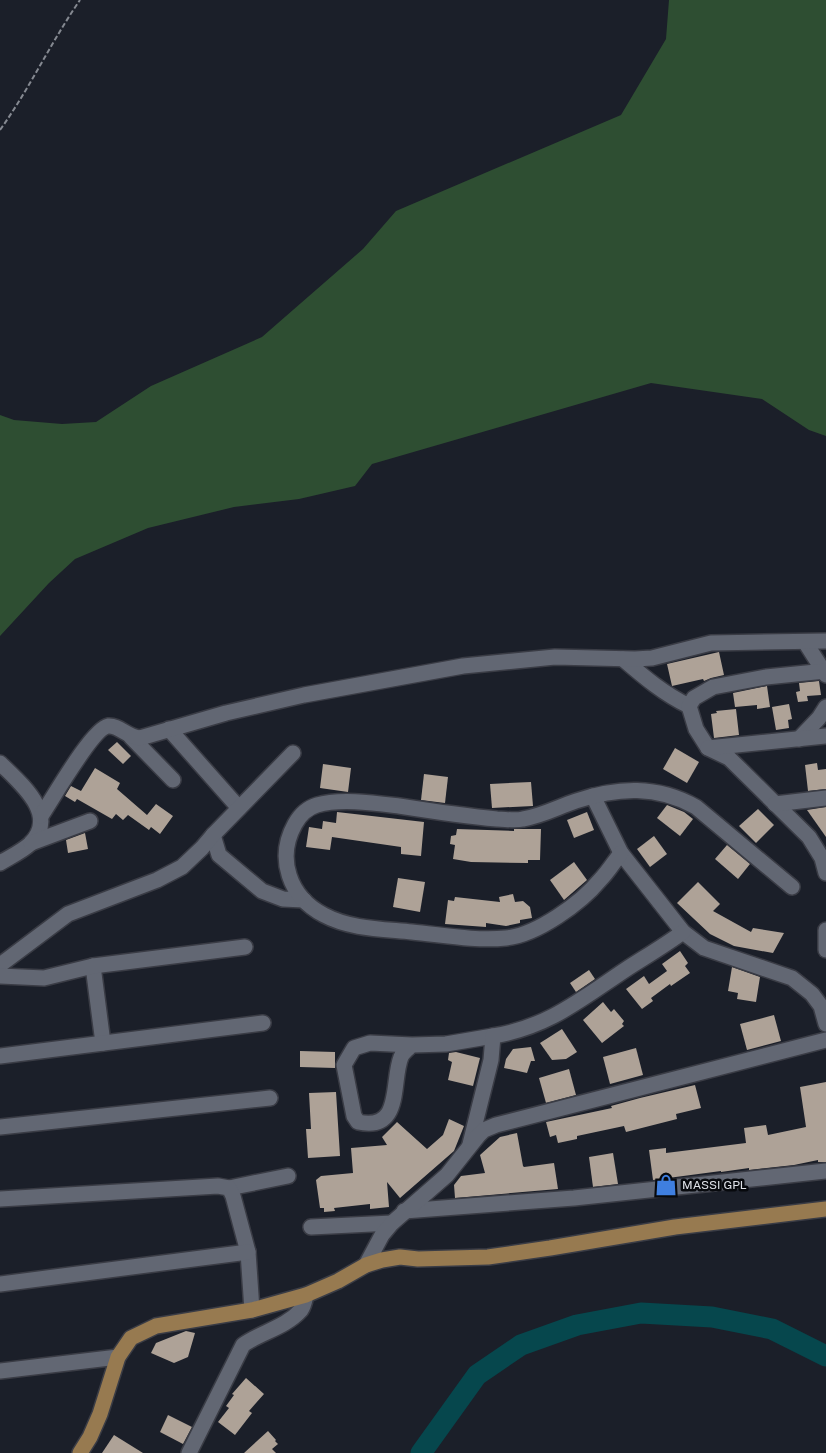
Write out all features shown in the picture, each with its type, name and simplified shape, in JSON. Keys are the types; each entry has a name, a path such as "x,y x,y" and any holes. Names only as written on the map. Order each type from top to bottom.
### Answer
{"main road":[{"path":"80,1453 90,1437 100,1414 118,1357 130,1338 156,1326 252,1310 306,1295 338,1281 366,1265 382,1260 400,1257 418,1259 488,1257 675,1227 826,1209"}],"street":[{"path":"131,737 140,738 226,713 304,695 463,666 555,657 652,658 711,644 826,641"},
{"path":"689,706 694,698 713,687 766,676 825,672 805,642"},
{"path":"623,659 659,689 689,706 696,729 708,748 729,758 809,837 825,863"},
{"path":"799,739 819,718 826,706"},
{"path":"0,863 22,851 31,843 39,831 41,816 80,754 102,728 110,726 118,728 131,737 173,780"},
{"path":"169,729 239,808"},
{"path":"708,748 826,736"},
{"path":"0,964 68,914 157,880 182,867 293,753"},
{"path":"0,764 29,794 41,816"},
{"path":"621,853 600,882 574,904 546,923 508,938 472,938 351,926 322,915 304,900 292,884 285,861 288,836 301,814 317,805 345,802 368,803 481,818 521,820 550,812 575,801 631,789 680,798 696,807 792,887"},
{"path":"593,796 621,853 683,932 704,948 792,978 817,1000 821,1006 826,1024"},
{"path":"775,804 826,798"},
{"path":"31,843 90,821"},
{"path":"213,835 220,855 262,891 283,899 304,900"},
{"path":"826,930 826,950"},
{"path":"412,1045 402,1055 393,1106 383,1119 366,1124 358,1122 354,1116 344,1065 354,1048 370,1043 446,1044 493,1036 533,1026 588,997 683,932"},
{"path":"0,976 44,978 93,966 245,947"},
{"path":"93,966 102,1043"},
{"path":"0,1056 264,1023"},
{"path":"468,1148 491,1060 493,1036"},
{"path":"366,1265 382,1235 392,1223 447,1175 484,1130 496,1125 826,1040"},
{"path":"0,1127 270,1098"},
{"path":"404,1211 574,1198 826,1171"},
{"path":"0,1199 218,1186 229,1188 288,1176"},
{"path":"229,1188 233,1196 248,1252 252,1310"},
{"path":"311,1227 392,1223"},
{"path":"0,1284 248,1252"},
{"path":"189,1453 242,1345 254,1337 282,1325 302,1309 306,1295"},
{"path":"0,1371 118,1357"}],"path":[{"path":"0,130 19,104 56,37 80,0"}],"green space":[{"path":"669,0 826,0 826,436 809,430 762,399 651,383 372,464 355,486 299,499 234,507 148,528 75,559 49,583 0,636 0,415 14,420 62,424 96,422 151,386 262,337 363,249 396,211 621,115 666,39"}],"building":[{"path":"719,652 724,675 704,681 703,679 672,686 667,664"},
{"path":"819,681 821,695 807,696 808,701 798,702 796,692 800,691 799,683"},
{"path":"767,686 770,707 757,709 757,705 735,707 733,693"},
{"path":"789,704 792,719 788,720 789,728 776,730 772,707"},
{"path":"736,709 739,735 714,738 711,714 717,713 716,711"},
{"path":"117,742 131,756 123,764 108,750"},
{"path":"675,748 699,762 687,783 663,769"},
{"path":"817,763 818,770 826,769 826,789 808,791 805,765"},
{"path":"323,764 351,768 348,792 320,788"},
{"path":"95,768 120,783 117,789 147,815 156,804 173,816 160,834 151,827 149,830 128,815 123,820 116,814 112,819 77,799 75,802 65,796 71,786 81,791"},
{"path":"424,774 448,777 445,803 421,800"},
{"path":"531,782 533,806 492,808 490,784"},
{"path":"667,805 684,812 693,819 680,836 657,818"},
{"path":"826,807 826,837 807,810"},
{"path":"758,809 774,825 756,843 739,826"},
{"path":"337,812 424,822 421,856 401,854 401,847 332,837 330,850 306,847 309,827 322,829 323,821 336,823"},
{"path":"587,812 594,830 574,838 567,820"},
{"path":"457,829 514,831 514,829 541,829 540,860 528,860 528,863 471,862 453,859 455,845 450,844 451,836 456,835"},
{"path":"85,833 88,849 68,853 66,840"},
{"path":"654,836 667,854 650,867 637,849"},
{"path":"727,845 750,864 738,879 715,859"},
{"path":"574,862 587,880 564,900 550,880"},
{"path":"398,878 425,882 420,912 393,907"},
{"path":"698,882 720,904 713,911 751,932 753,928 784,933 773,953 734,946 710,934 677,903"},
{"path":"513,894 515,902 523,901 530,907 532,918 520,920 520,923 506,926 486,923 486,927 445,924 448,900 454,901 455,897 500,902 499,897"},
{"path":"680,951 688,963 685,966 690,973 671,986 670,984 651,998 653,1001 642,1009 626,989 644,976 649,984 667,971 662,964"},
{"path":"732,967 760,977 756,1002 737,999 738,993 728,991"},
{"path":"589,970 595,979 576,992 570,983"},
{"path":"603,1002 611,1012 614,1009 624,1021 622,1024 624,1026 602,1043 583,1020"},
{"path":"774,1015 781,1041 747,1050 740,1024"},
{"path":"562,1029 577,1052 566,1059 552,1060 540,1043"},
{"path":"531,1047 535,1061 531,1061 527,1073 504,1068 506,1059 513,1049"},
{"path":"636,1048 643,1075 610,1084 603,1057"},
{"path":"300,1051 335,1052 335,1068 300,1067"},
{"path":"456,1052 480,1058 473,1086 448,1080 452,1062 448,1060 449,1053"},
{"path":"569,1069 576,1095 546,1103 539,1078"},
{"path":"826,1082 826,1162 818,1162 818,1160 794,1165 749,1170 749,1168 653,1180 649,1150 666,1148 666,1153 746,1143 744,1128 766,1125 768,1135 806,1127 800,1087"},
{"path":"695,1085 701,1108 676,1114 677,1119 626,1132 624,1126 577,1136 577,1139 558,1143 556,1135 550,1137 546,1122 612,1108 611,1106"},
{"path":"336,1092 340,1156 308,1158 306,1129 311,1129 309,1093"},
{"path":"449,1119 464,1126 454,1151 400,1198 387,1182 389,1207 370,1209 370,1204 334,1208 335,1211 324,1212 324,1208 320,1208 316,1180 321,1176 353,1173 351,1148 387,1145 382,1137 397,1122 427,1149 443,1135"},
{"path":"517,1133 523,1166 554,1163 558,1189 455,1198 454,1185 461,1176 485,1173 480,1155 500,1137"},
{"path":"613,1153 618,1184 593,1187 589,1157"},
{"path":"186,1331 195,1333 188,1357 174,1363 151,1353 156,1343"},
{"path":"246,1378 264,1394 249,1411 252,1413 235,1435 218,1422 229,1408 226,1406 234,1395 232,1394"},
{"path":"168,1415 192,1427 183,1444 160,1432"},
{"path":"268,1431 278,1444 272,1449 276,1453 244,1453"},
{"path":"114,1435 143,1453 102,1453"}],"waterway":[{"path":"421,1453 477,1375 521,1345 577,1325 641,1313 712,1317 772,1329 826,1356"}],"place":[{"name":"MASSI GPL","path":"666,1185"}]}
